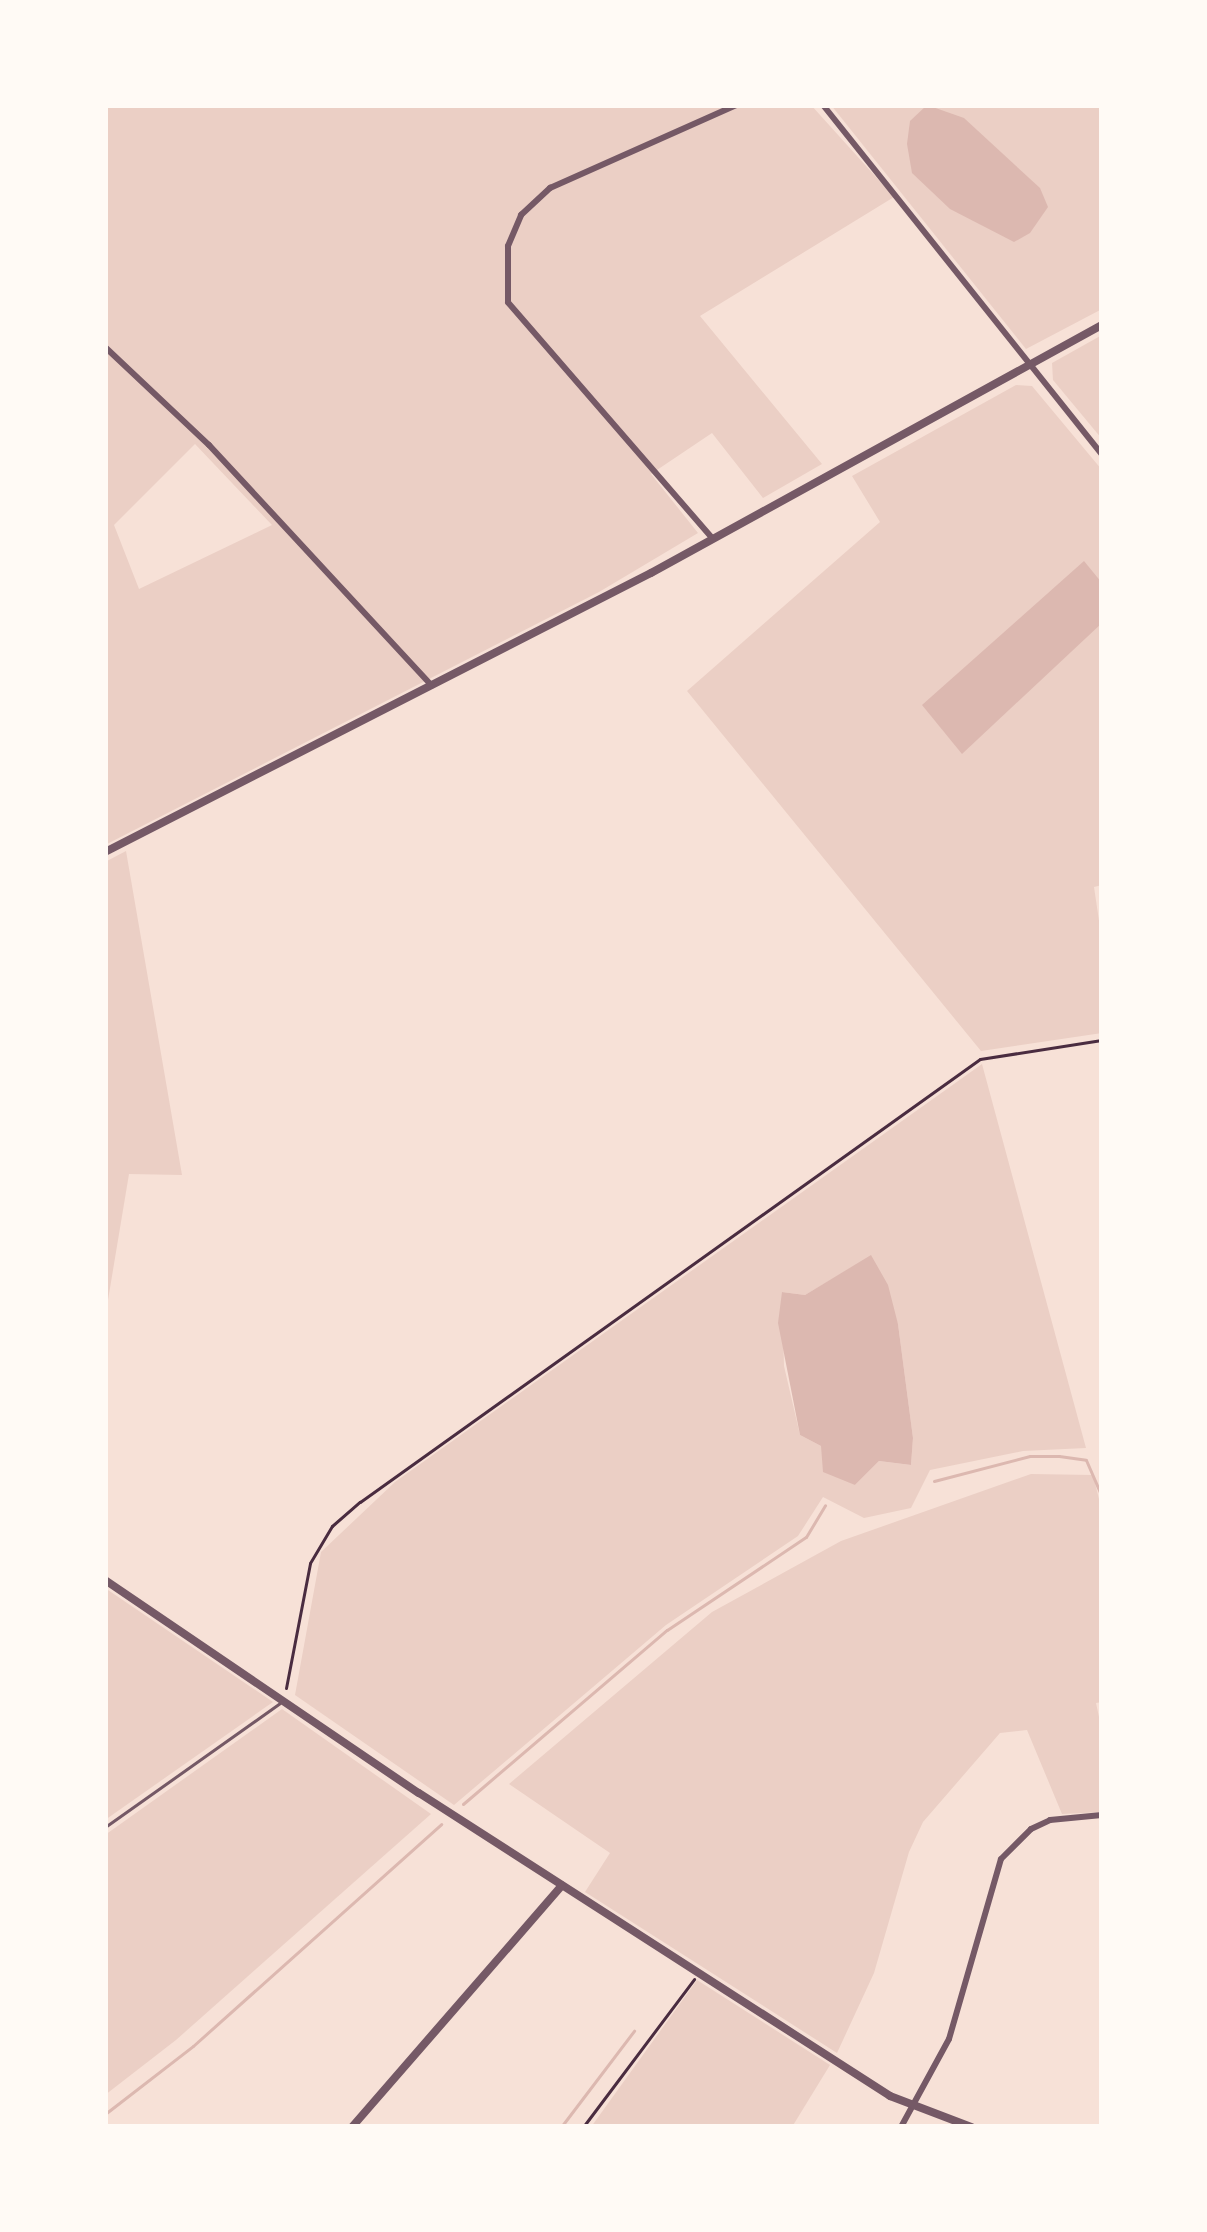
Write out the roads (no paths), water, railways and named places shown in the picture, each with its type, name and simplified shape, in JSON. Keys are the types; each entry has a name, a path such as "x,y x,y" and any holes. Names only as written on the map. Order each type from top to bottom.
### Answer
{"street":[{"path":"713,539 508,302 508,246 520,214 550,188 736,105"},
{"path":"823,105 1102,454"},
{"path":"105,851 713,539 1102,325"},
{"path":"105,347 208,446 432,686"},
{"path":"105,1580 562,1885 911,2107 971,2127"},
{"path":"901,2127 949,2038 1001,1859 1031,1829 1050,1820 1102,1815"},
{"path":"352,2127 562,1885"}],"lane":[{"path":"105,1826 283,1701"}],"waterway":[{"path":"934,1481 1030,1456 1059,1456 1086,1460 1102,1497"},
{"path":"463,1804 667,1630 806,1537 825,1505"},
{"path":"105,2114 193,2046 441,1824"},
{"path":"561,2127 634,2031"}]}
